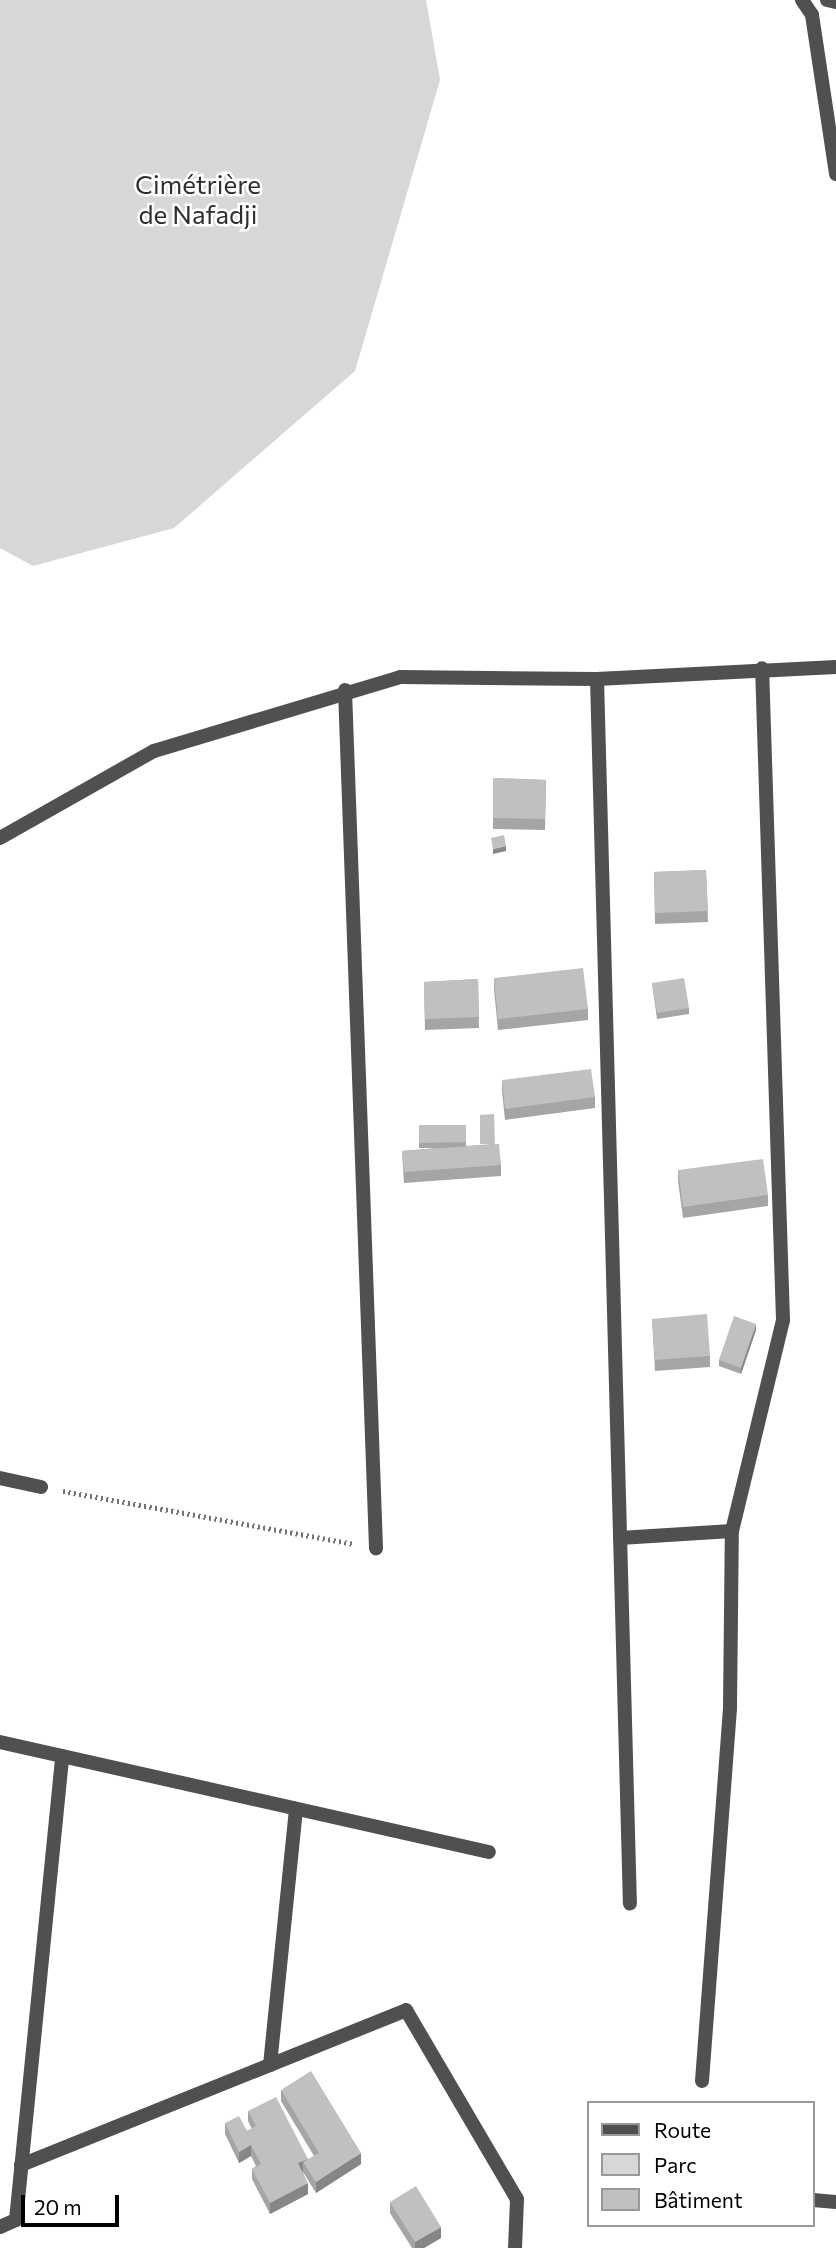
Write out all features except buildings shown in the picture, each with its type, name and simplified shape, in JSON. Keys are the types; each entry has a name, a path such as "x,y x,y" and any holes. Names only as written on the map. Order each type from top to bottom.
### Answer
{"street":[{"path":"802,0 812,15 836,174"},
{"path":"827,0 836,2"},
{"path":"0,838 154,751 345,690 400,677 597,678 762,668 836,667"},
{"path":"702,2081 730,1707 733,1531 783,1320 762,668"},
{"path":"597,678 630,1904"},
{"path":"345,690 376,1548"},
{"path":"0,1478 41,1487"},
{"path":"620,1538 733,1531"},
{"path":"0,1742 489,1853"},
{"path":"0,2227 16,2220 62,1756"},
{"path":"270,2065 296,1809"},
{"path":"21,2165 406,2010 517,2199 515,2248"},
{"path":"815,2200 836,2202"}],"path":[{"path":"41,1487 376,1548"}],"green space":[{"name":"Cimétrière de Nafadji","path":"0,0 426,0 440,80 355,371 174,528 33,566 0,548"}]}
